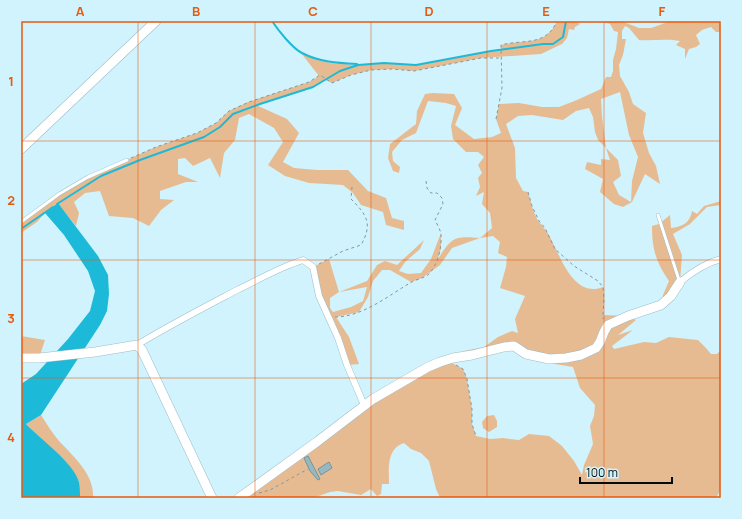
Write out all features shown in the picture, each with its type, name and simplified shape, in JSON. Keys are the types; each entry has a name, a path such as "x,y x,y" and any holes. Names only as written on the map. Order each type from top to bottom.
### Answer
{"street":[{"path":"21,149 156,21"},
{"path":"239,498 364,405 388,389 440,362 514,346 526,354 549,359 581,355 596,348 608,325 628,316 661,305 671,296 680,282 692,272 721,259"},
{"path":"21,358 39,358 94,352 137,344 181,319 277,270 303,260 313,267 319,296 338,338 347,365 364,405"},
{"path":"137,344 142,350 212,498"}],"lane":[{"path":"21,222 70,187 88,177 127,160"},
{"path":"658,215 680,282"}],"path":[{"path":"496,120 502,88 501,45 535,41 546,36 554,28 557,21"},
{"path":"127,160 156,147 197,133 216,123 229,111 248,102 309,82 320,75 332,83 351,75 371,70 392,68 414,71 481,58 502,58"},
{"path":"329,317 341,317 359,312 384,299 411,282 429,274 437,261 441,248 441,233 435,220 443,204 442,198 437,193 431,193 427,188 426,181"},
{"path":"313,267 344,251 362,245 366,236 367,220 360,208 351,200 352,187"},
{"path":"528,192 532,206 539,221 545,228 555,249 574,266 598,281 603,287 603,315 606,329"},
{"path":"452,363 463,369 467,379 472,409 472,424 476,436"},
{"path":"258,494 270,490 308,469"}],"shaded area":[{"path":"557,21 575,21 580,24 575,27 574,30 569,29 567,38 562,44 541,54 481,58 414,71 392,69 371,70 351,75 332,83 326,80 313,87 256,105 287,119 299,133 283,162 294,168 348,170 368,191 386,198 392,218 404,221 404,230 386,225 383,212 361,205 353,193 343,185 309,183 285,176 268,165 283,142 274,128 249,114 239,118 235,140 224,153 220,178 210,158 193,166 185,158 178,159 178,174 198,182 186,182 160,191 160,199 174,200 161,210 149,226 133,218 109,216 100,191 85,193 74,202 79,213 76,226 58,204 45,213 37,222 21,233 21,222 59,194 88,177 156,147 197,133 216,123 229,111 248,102 309,82 319,76 301,53 331,63 358,65 384,63 416,65 501,49 501,45 540,38 547,35"},
{"path":"600,21 621,21 639,28 651,28 671,21 721,21 721,29 719,32 716,32 711,27 702,30 696,35 700,44 689,49 685,59 685,49 676,45 680,41 639,40 629,28 625,26 622,31 622,39 626,39 623,55 619,65 620,76 629,92 633,104 646,113 643,133 649,153 656,166 660,184 645,174 632,202 623,207 614,204 600,192 603,179 585,169 587,162 601,165 601,159 610,160 606,148 598,140 595,132 593,117 589,108 576,111 563,120 532,115 518,116 506,124 515,148 516,178 523,191 528,192 537,219 549,235 569,274 584,287 593,289 603,287 603,315 628,316 636,320 618,335 633,330 612,346 614,349 644,342 656,343 669,337 698,340 711,354 717,354 721,350 721,489 716,498 440,498 436,489 429,461 421,453 411,449 404,443 398,446 391,455 389,466 389,484 382,484 381,494 377,496 371,489 361,495 338,491 313,498 239,498 373,399 440,362 452,363 463,369 467,379 472,409 472,424 476,436 490,439 503,438 519,440 529,434 549,436 562,446 574,461 582,475 584,465 593,444 590,426 594,416 595,405 580,388 573,367 543,362 514,346 453,358 464,351 484,347 498,337 512,331 518,333 515,319 525,296 500,288 506,267 507,257 498,253 500,242 493,236 480,238 492,228 490,213 482,204 484,192 476,196 480,187 478,178 482,173 478,165 484,157 478,152 466,152 453,139 451,126 456,106 428,101 416,133 402,140 392,152 393,161 400,167 399,173 393,171 388,158 390,144 416,124 417,111 425,94 454,94 462,108 455,125 474,139 492,137 501,133 496,119 499,104 519,103 542,107 559,107 601,89 606,77 611,77 613,71 613,60 618,32 614,31 610,24","holes":["620,92 629,135 638,157 632,181 631,202 619,195 613,182 621,176 618,160 606,148 601,99"]},
{"path":"721,201 721,205 707,207 690,224 673,234 682,255 680,282 661,305 663,295 669,281 661,268 656,255 652,226 659,224 670,215 671,228 679,227 685,224 692,211 697,214 704,206"},
{"path":"441,233 441,248 438,259 447,246 454,240 464,237 480,238 452,248 440,265 422,278 411,282 390,270 382,270 373,281 368,297 359,312 336,317 349,337 359,364 347,365 327,314 313,267 329,259 339,292 367,281 377,265 385,261 397,265 424,240 420,249 405,262 399,271 408,274 421,273 431,259","holes":["367,287 363,301 351,307 333,312 330,308 330,298 339,292"]},
{"path":"21,336 45,340 39,358 21,358"},
{"path":"41,415 56,438 82,466 87,474 93,490 93,498 80,498 79,481 26,424"},
{"path":"494,415 497,421 497,427 489,432 483,428 482,422 487,416"}],"water":[{"path":"58,203 98,256 108,275 109,294 107,311 100,325 41,415 26,424 71,467 79,482 80,498 21,498 21,384 36,374 68,339 90,311 95,291 88,271 64,235 45,213"}],"building":[{"path":"308,456 320,479 318,480 310,471 304,458"},
{"path":"329,462 332,468 321,475 318,469"}],"waterway":[{"path":"272,21 281,34 298,51 322,60 357,64"},
{"path":"57,204 101,176 204,137 220,127 233,114 313,87 340,71 358,65 384,63 416,65 491,51 553,44 563,37 566,21"},
{"path":"21,229 53,207"}]}
